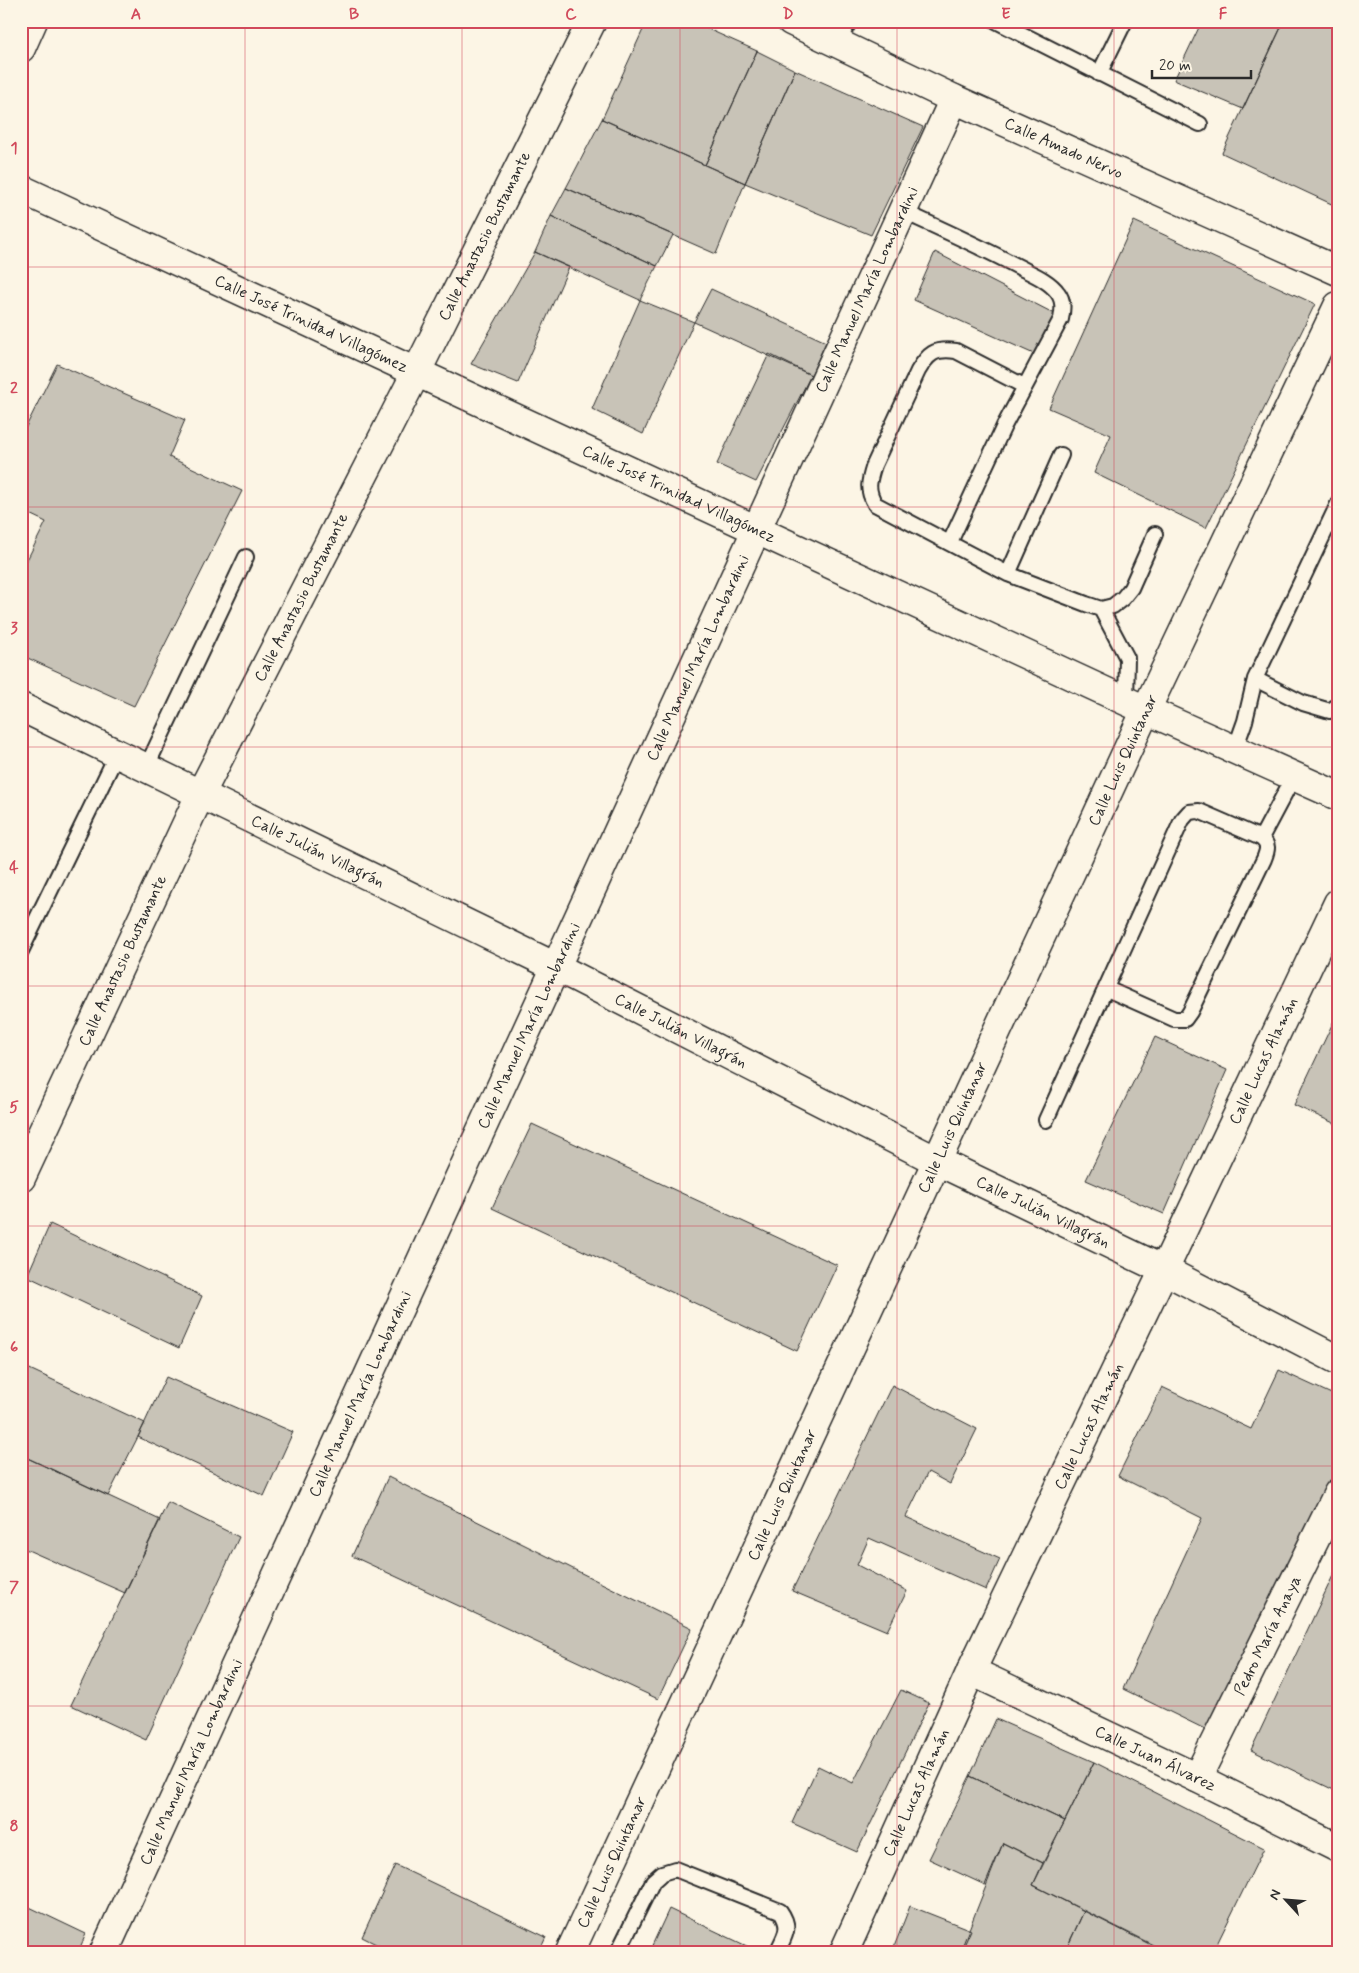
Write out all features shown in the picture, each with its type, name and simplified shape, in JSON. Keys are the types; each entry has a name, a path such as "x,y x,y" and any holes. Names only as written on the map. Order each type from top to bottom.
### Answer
{"street":[{"path":"21,48 34,21"},
{"name":"Calle Anastasio Bustamante","path":"21,1178 200,795 417,371 592,21"},
{"name":"Calle Amado Nervo","path":"791,21 843,32 954,99 1338,271"},
{"name":"Calle Manuel María Lombardini","path":"104,1952 954,99"},
{"name":"Calle José Trinidad Villagómez","path":"21,189 1136,705 1338,796"},
{"name":"Calle Luis Quintanar","path":"570,1952 936,1161 1136,705 1338,306"},
{"name":"Calle Julián Villagrán","path":"21,707 556,967 936,1161 1164,1270 1338,1360"},
{"name":"Calle Lucas Alamán","path":"844,1952 971,1671 1338,903"},
{"name":"Pedro María Anaya","path":"1197,1778 1338,1493"},
{"name":"Calle Juan Álvarez","path":"971,1671 1197,1778 1338,1848"}],"lane":[{"path":"996,21 1200,124"},
{"path":"1099,74 1125,21"},
{"path":"902,211 979,246 1031,273 1058,293 1063,306 1061,319 1024,386 950,542"},
{"path":"1024,386 956,351 943,350 933,352 918,371 874,465 869,480 869,494 876,504 1008,574 1102,609 1113,606 1131,588 1155,534"},
{"path":"1008,574 1061,455"},
{"path":"1234,749 1245,721 1255,679 1338,504"},
{"path":"146,768 246,557"},
{"path":"1102,609 1127,658 1136,705"},
{"path":"1255,679 1318,708 1330,711 1338,705"},
{"path":"21,952 116,754"},
{"path":"1261,838 1294,776"},
{"path":"1046,1120 1182,820 1189,812 1198,812 1261,838 1266,843 1268,849 1264,859 1185,1019 1174,1019 1106,989"},
{"path":"618,1952 653,1881 662,1873 675,1869 780,1911 786,1920 787,1930 777,1952"}],"building":[{"path":"647,21 690,21 757,51 705,165 602,119"},
{"path":"1202,21 1284,21 1243,109 1174,80"},
{"path":"1284,21 1338,21 1338,207 1222,153"},
{"path":"757,51 795,70 745,183 705,165"},
{"path":"795,70 923,127 871,235 745,183"},
{"path":"602,119 745,183 716,254 566,188"},
{"path":"566,188 673,235 657,266 551,216"},
{"path":"551,216 657,266 640,300 535,252"},
{"path":"1134,221 1315,304 1206,528 1094,473 1111,435 1049,408"},
{"path":"535,252 569,267 518,383 471,364"},
{"path":"935,252 1057,315 1036,355 914,300"},
{"path":"711,289 826,342 811,375 694,322"},
{"path":"640,300 694,322 643,434 592,409"},
{"path":"769,354 811,375 756,482 717,464"},
{"path":"57,364 185,420 169,457 242,491 134,706 21,655 21,572 46,522 21,510 21,437"},
{"path":"1338,1012 1338,1125 1294,1105"},
{"path":"1155,1037 1227,1070 1164,1214 1086,1180"},
{"path":"532,1124 837,1265 797,1351 492,1208"},
{"path":"50,1224 202,1296 179,1348 27,1276"},
{"path":"21,1365 145,1423 108,1496 21,1455"},
{"path":"1279,1370 1338,1397 1338,1471 1213,1733 1123,1689 1202,1518 1118,1476 1162,1387 1251,1429"},
{"path":"166,1377 293,1432 264,1496 138,1437"},
{"path":"892,1385 977,1429 950,1484 928,1472 906,1517 1000,1559 986,1590 869,1538 857,1565 907,1591 887,1631 792,1591"},
{"path":"21,1455 160,1520 125,1593 21,1547"},
{"path":"388,1477 692,1628 658,1699 352,1556"},
{"path":"168,1502 239,1537 146,1740 71,1705"},
{"path":"1338,1565 1338,1792 1251,1750"},
{"path":"901,1690 929,1703 857,1852 792,1823 818,1766 853,1783"},
{"path":"996,1719 1094,1762 1065,1821 970,1776"},
{"path":"1094,1762 1264,1848 1213,1952 1167,1952 1033,1885"},
{"path":"970,1776 1065,1821 1043,1863 1003,1843 985,1885 929,1859"},
{"path":"1003,1843 1043,1863 1033,1885 1084,1911 1065,1952 960,1952"},
{"path":"395,1865 546,1937 539,1952 392,1952 362,1937"},
{"path":"21,1903 86,1934 78,1952 21,1952"},
{"path":"910,1906 971,1930 961,1952 892,1952"},
{"path":"669,1909 753,1949 752,1952 649,1952"},
{"path":"1084,1911 1165,1952 1065,1952"}]}
